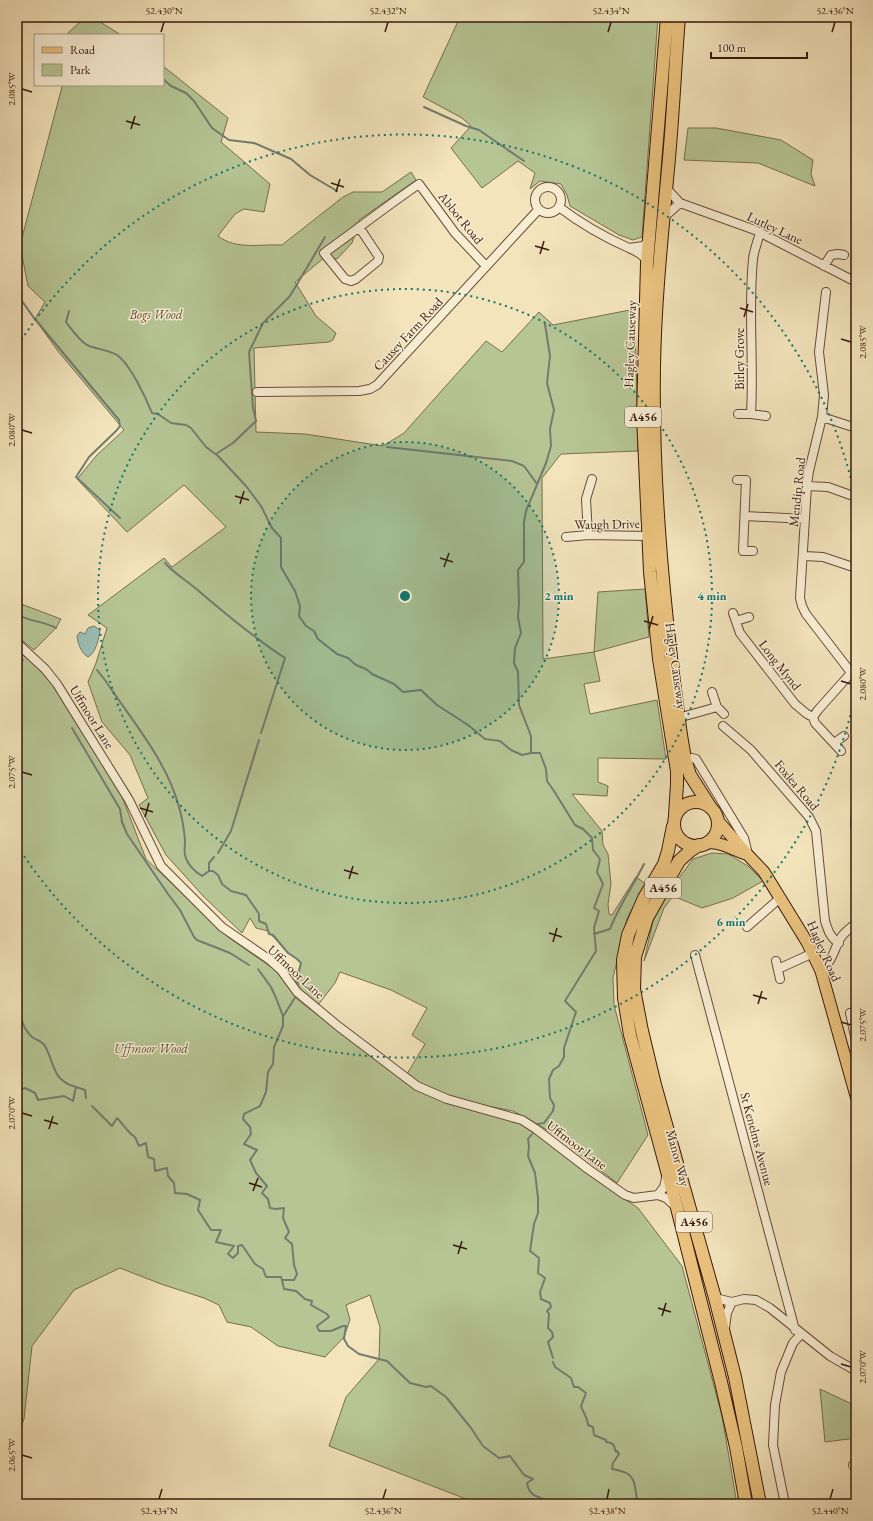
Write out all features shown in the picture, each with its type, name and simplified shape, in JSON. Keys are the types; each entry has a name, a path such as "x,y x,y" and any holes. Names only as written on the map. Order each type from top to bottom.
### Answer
{"highway":[{"name":"Hagley Causeway","path":"667,17 647,263 643,416 650,572 659,659 677,771 674,821"},
{"name":"Hagley Causeway","path":"679,17 670,152 658,280 654,367 656,488 661,570 678,718 685,759 690,775 711,808"},
{"path":"703,844 689,845 681,841 676,836 674,821 681,808 690,802 705,804 711,808"},
{"name":"A456","path":"703,844 718,831 717,816 711,808"},
{"name":"Manor Way","path":"674,821 664,864 644,898 628,935 623,960 622,975 624,998 630,1035 678,1208 721,1382 736,1447 746,1504"},
{"name":"Manor Way","path":"703,844 690,851 679,861 647,918 635,957 634,990 654,1085 715,1298 735,1377 760,1504"}],"main road":[{"name":"Hagley Road","path":"718,821 764,872 796,922 813,953 821,971 856,1096"},
{"name":"Hagley Road","path":"703,844 712,842 748,855"}],"street":[{"name":"Abbot Road","path":"359,227 419,184 455,233 486,266"},
{"path":"548,186 560,193 562,199 558,210 551,213 546,213 539,209 534,200 539,189 548,186"},
{"name":"Lutley Lane","path":"666,188 680,203 760,232 856,282"},
{"path":"663,218 680,203"},
{"path":"559,207 585,225 640,253 647,263"},
{"name":"Causey Farm Road","path":"257,392 360,391 370,389 383,379 539,209"},
{"path":"359,227 379,258 378,261 356,279 351,281 345,279 324,253 359,227"},
{"name":"Birley Grove","path":"751,414 751,315 753,258 760,232"},
{"path":"629,248 643,246 649,241"},
{"path":"824,266 831,255 844,255"},
{"name":"Mendip Road","path":"826,292 819,352 824,395 822,417 812,457 807,486 804,556 800,592 802,606 853,676"},
{"path":"738,414 766,416"},
{"path":"822,417 856,428"},
{"path":"588,535 586,499 592,479"},
{"path":"737,480 746,480 743,551 753,551"},
{"path":"807,486 828,487 856,496"},
{"path":"745,516 805,519"},
{"name":"Waugh Drive","path":"566,536 648,536"},
{"path":"804,556 823,557 856,568"},
{"name":"Long Mynd","path":"750,617 734,617 740,633 795,704 806,714 813,717 815,722 841,751"},
{"name":"Uffmoor Lane","path":"17,643 45,669 57,684 129,800 161,866 222,927 270,960 281,970 297,992 338,1026 417,1086 447,1099 522,1120 625,1195 634,1198 658,1195"},
{"path":"813,717 818,710 853,676"},
{"path":"712,692 717,708 724,714"},
{"path":"678,718 717,708"},
{"name":"Foxlea Road","path":"724,726 751,750 809,817 816,831 825,922 833,940 839,943"},
{"path":"834,743 844,736"},
{"path":"685,759 696,759 744,838 748,855"},
{"path":"747,927 780,898"},
{"path":"821,971 828,965 842,936 856,923"},
{"path":"780,979 777,965 813,953"},
{"name":"St Kenelms Avenue","path":"695,955 798,1332"},
{"path":"842,1044 856,1040 850,1013"},
{"path":"668,1171 667,1178 658,1195 666,1198 678,1208"},
{"path":"715,1298 732,1302 744,1298 756,1300 770,1308 798,1332 830,1356 856,1371"},
{"path":"724,1337 727,1312 732,1302"},
{"path":"785,1504 773,1445 775,1405 781,1372 798,1332"}],"green space":[{"path":"85,17 92,17 119,34 67,34"},
{"path":"460,17 658,17 642,237 633,240 619,235 570,206 567,195 561,184 540,181 530,189 535,173 518,161 482,188 451,148 471,126 462,118 423,97"},
{"name":"Bogs Wood","path":"164,67 228,118 221,142 270,184 264,212 244,209 235,214 218,236 232,243 240,245 282,245 343,197 353,192 382,192 411,172 416,180 359,220 352,243 337,259 325,257 295,282 316,316 336,333 333,340 329,342 254,348 256,432 305,434 383,446 404,433 486,341 502,352 539,312 553,325 635,309 638,451 561,454 542,478 543,659 594,652 600,681 584,684 590,714 657,700 666,759 598,758 598,782 608,786 607,796 572,794 602,831 603,845 608,854 611,884 608,904 609,914 612,915 636,877 646,884 627,918 613,978 614,1005 648,1135 617,1183 551,1132 513,1111 468,1102 444,1094 421,1084 407,1074 425,1044 412,1035 427,1008 391,990 340,972 335,983 318,1005 299,991 295,984 301,963 288,953 268,931 256,928 250,918 242,933 204,897 166,855 139,805 148,798 130,755 102,722 88,682 96,663 107,628 88,615 164,558 172,567 226,527 184,485 127,532 77,479 97,455 124,430 57,350 35,319 45,302 28,286 20,245 62,87 164,86"},
{"path":"688,128 716,128 781,140 813,160 811,174 815,186 758,163 684,160"},
{"path":"645,589 649,637 594,652 598,592"},
{"path":"17,600 21,604 61,619 56,628 34,650 17,636"},
{"name":"Uffmoor Wood","path":"17,648 30,658 66,702 119,789 146,859 228,937 278,972 298,1000 416,1089 515,1121 533,1130 584,1171 638,1208 682,1266 722,1416 737,1504 479,1504 329,1446 346,1397 379,1359 380,1327 370,1295 346,1305 350,1320 344,1337 325,1357 278,1346 251,1327 227,1322 219,1305 204,1298 161,1284 120,1268 74,1290 32,1346 24,1419 17,1438"},
{"path":"712,853 728,854 748,866 763,881 733,898 702,908 673,896 664,908 644,961 653,921 664,898 693,859"},
{"path":"820,1389 856,1406 856,1438 825,1442"}],"water":[{"path":"94,626 100,630 99,637 95,649 88,657 80,648 77,636 80,632 85,634 88,628"}],"waterway":[{"path":"164,80 171,86 186,93 194,101 212,128 229,140 254,143 291,159 310,175 337,191"},
{"path":"424,107 466,126 479,130 524,161"},
{"path":"216,454 233,443 256,421 253,408 249,352 263,323 290,296 325,237"},
{"path":"17,294 34,318 119,420 120,426 117,430 89,457 76,477 120,518"},
{"path":"69,311 66,322 81,340 87,345 110,352 122,359 142,390 152,413 158,414 171,423 186,425 191,428 206,447 218,456 246,486 261,506 272,528 281,538 281,567 295,591 300,606 299,616 306,626 314,631 318,639 337,654 348,658 356,665 394,684 403,692 421,690 437,705 468,725 485,739 500,741 511,750 522,755 540,753 546,769 547,781 575,825 583,829 592,838 593,850 600,859 597,872 603,884 594,908 599,911 594,928 596,951 565,1001 576,1012 564,1048 564,1057 559,1066 553,1070 549,1079 550,1098 554,1105 553,1111 544,1123 538,1124"},
{"path":"531,753 531,736 519,705 518,672 514,663 515,648 521,633 518,617 518,570 524,562 524,522 526,511 546,463 551,446 550,429 554,410 547,383 550,356 545,324"},
{"path":"387,447 512,461 524,466 537,484"},
{"path":"165,563 175,573 238,624 285,658 261,733"},
{"path":"17,614 26,619 47,624 56,628"},
{"path":"17,669 23,660"},
{"path":"97,670 147,741 166,773 180,811 185,836 185,853 189,865 202,876 209,871 213,871 218,875 222,884 231,891 246,895 259,914 259,921 266,924 269,934 273,935 288,953 301,963 297,979 298,988"},
{"path":"72,728 120,809 122,822 127,834 180,910 194,937 197,940 230,953 249,965"},
{"path":"218,853 231,831 259,740"},
{"path":"854,803 851,819 853,845 852,863 856,867"},
{"path":"209,871 209,863 214,857"},
{"path":"594,934 610,929 644,864"},
{"path":"258,969 271,987 276,998 283,1016 283,1026 274,1047 273,1064 268,1072 266,1092 260,1106 244,1114 243,1119 250,1127 251,1134 244,1144 257,1150 250,1160 256,1173 267,1186 262,1193 268,1199 270,1208 284,1208 283,1218 289,1232 285,1238 292,1244 294,1265 297,1274 294,1280 282,1280 284,1289 296,1291 305,1299 312,1301 311,1305 327,1314 329,1317 317,1326 319,1331 331,1331 346,1326 344,1339 348,1346 359,1354 387,1361 410,1383 426,1387 431,1386 446,1397 471,1428 483,1446 499,1458 510,1456 524,1475 533,1479 527,1483 531,1492 552,1504"},
{"path":"284,1015 296,996"},
{"path":"17,998 19,1000 25,1029 32,1037 44,1044 55,1071 62,1081 76,1087"},
{"path":"17,1092 25,1088 35,1093 38,1100 64,1096 73,1101 76,1087 85,1090 86,1098"},
{"path":"92,1106 112,1126 117,1118 135,1137 139,1146 146,1143 148,1157 154,1159 155,1171 167,1168 168,1176 174,1183 175,1193 187,1194 200,1200 198,1210 211,1230 221,1230 216,1242 234,1246 228,1254 233,1258 238,1253 238,1246 242,1245 255,1264 263,1269 266,1277 281,1277 282,1280"},
{"path":"532,1134 528,1139 528,1156 535,1173 538,1213 534,1224 530,1251 539,1258 538,1273 545,1278 540,1292 541,1299 550,1303 551,1307 547,1311 549,1314 548,1328 552,1332 553,1337 548,1342 553,1358"},
{"path":"553,1362 555,1367 571,1378 574,1387 578,1387 586,1393 581,1406 588,1425 593,1427 594,1435 606,1440 606,1442 611,1443 614,1446 616,1452 617,1451 619,1454 613,1463 612,1469 624,1472 631,1477 638,1504"}]}
